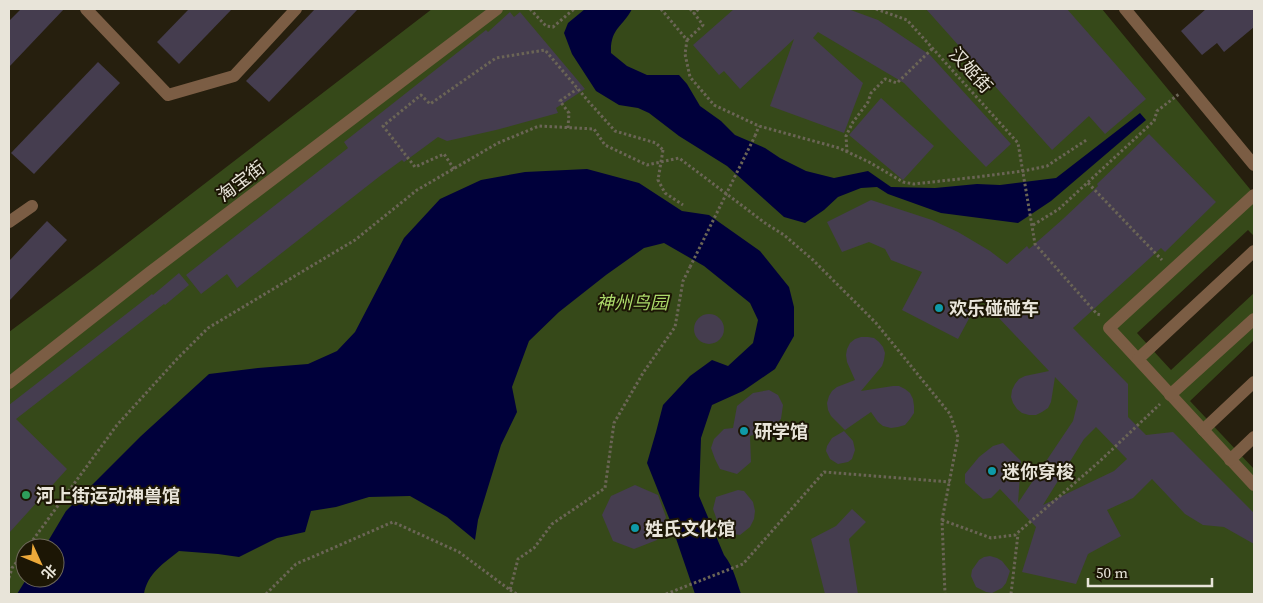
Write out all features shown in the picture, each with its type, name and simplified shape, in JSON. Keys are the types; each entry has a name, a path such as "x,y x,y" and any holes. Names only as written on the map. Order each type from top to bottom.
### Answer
{"street":[{"path":"86,9 168,95 234,76 296,9"},
{"name":"淘宝街","path":"9,383 149,273 497,9"},
{"path":"1125,9 1254,165"},
{"path":"1254,195 1109,328 1254,485"},
{"path":"9,222 32,206"},
{"path":"1138,360 1254,251"},
{"path":"1170,394 1254,319"},
{"path":"1203,430 1254,382"},
{"path":"1230,460 1254,437"}],"path":[{"path":"530,9 546,26 553,27 574,9"},
{"path":"687,40 703,25 690,9"},
{"path":"694,13 699,9"},
{"name":"汉姬街","path":"876,9 907,20 1018,143 1035,244 1097,314 1118,320"},
{"path":"664,10 687,40 686,54 690,77 714,106 759,126 839,148 869,162 903,182 914,184 1023,171 1047,166 1088,139"},
{"path":"847,152 846,136 853,122 868,102 871,93 885,80 897,84 933,48"},
{"path":"454,169 444,154 415,167 383,126 421,95 430,104 496,58 545,50 615,131 656,143 663,150 658,180 664,193 683,205"},
{"path":"1033,225 1059,209 1154,121 1157,111 1189,86"},
{"path":"568,128 569,113 560,101 577,89"},
{"path":"34,538 117,425 208,328 355,240 417,190 498,143 540,126 594,130 605,145 648,165 679,158 765,223 784,235 813,260 876,323 950,414 958,437 942,520 945,594"},
{"path":"510,590 518,559 534,548 552,524 605,488 614,423 643,373 675,327 683,281 759,126"},
{"path":"1088,183 1172,270"},
{"path":"942,520 991,538 1015,535 1100,461 1170,394"},
{"path":"666,594 743,564 824,472 950,482"},
{"path":"266,594 296,564 393,522 460,552 517,594"},
{"path":"1011,594 1018,533"},
{"path":"9,578 15,564"}],"green space":[{"name":"神州鸟园","path":"432,9 1102,9 1254,194 1254,236 1248,230 1137,333 1171,370 1254,293 1254,340 1190,401 1254,469 1254,594 9,594 9,332"}],"shaded area":[{"path":"585,9 632,9 615,33 611,45 611,53 627,66 647,75 679,75 687,84 700,106 721,121 735,135 765,148 806,171 834,178 868,171 891,187 935,188 977,184 1000,185 1056,178 1140,113 1146,120 1051,201 1018,223 941,213 888,194 877,187 861,188 838,197 824,210 805,223 784,217 727,166 679,136 649,113 638,108 619,105 596,91 572,54 564,33 568,23"},
{"path":"587,169 639,183 682,211 709,215 760,251 789,287 794,307 794,336 775,369 743,391 712,405 701,438 699,496 724,555 732,569 741,594 695,594 669,518 647,463 663,405 690,376 712,360 728,366 753,343 758,320 750,303 704,266 664,243 644,248 606,275 559,312 529,341 512,387 517,412 501,445 478,520 475,540 447,517 410,496 369,497 336,507 311,511 305,532 277,538 239,557 179,551 152,575 144,594 17,594 21,588 65,588 65,538 50,538 66,511 141,436 209,374 308,364 337,351 355,332 404,238 440,199 481,180 525,172"}],"building":[{"path":"21,9 64,9 9,67 9,21"},
{"path":"189,9 232,9 179,64 157,42"},
{"path":"315,9 358,9 269,102 246,81"},
{"path":"734,9 848,9 878,20 930,55 1011,144 986,167 904,83 818,32 813,38 863,83 844,133 770,106 794,39 740,89 724,71 719,75 693,45"},
{"path":"926,9 1067,9 1146,99 1105,134 1089,116 1052,150"},
{"path":"1206,9 1254,9 1254,27 1224,52 1217,43 1202,55 1181,31"},
{"path":"510,12 514,17 520,12 585,89 556,108 558,113 447,141 438,137 404,162 402,160 380,176 237,288 227,274 201,294 186,275 348,148 344,142 486,30 488,32"},
{"path":"98,62 120,83 34,174 11,153"},
{"path":"881,98 934,146 903,180 849,135"},
{"path":"1149,134 1216,202 1165,252 1161,248 1073,328 1128,384 1128,417 1146,435 1173,432 1254,513 1254,544 1224,527 1203,525 1185,514 1152,479 1133,498 1107,510 1121,536 1088,554 1076,584 1022,572 1036,527 1000,489 991,498 983,499 965,483 965,474 979,457 993,446 1003,443 1021,461 1018,503 1073,421 1078,401 1055,377 1051,402 1048,408 1036,415 1022,413 1017,409 1011,397 1015,384 1025,376 1049,371 980,298 958,339 902,310 922,272 891,260 885,249 869,242 842,252 827,222 871,200 932,220 958,232 990,251 1007,264 1027,246 1029,249 1063,219 1098,186 1097,184","holes":["1096,427 1127,459 1114,471 1043,505 1084,439"]},
{"path":"47,221 67,240 9,301 9,261"},
{"path":"179,273 189,285 16,419 67,469 9,533 9,405"},
{"path":"709,314 720,318 724,329 720,340 709,344 698,340 694,329 698,318"},
{"path":"861,337 874,338 883,347 885,353 882,366 861,391 893,386 905,389 913,399 914,413 905,425 891,428 883,426 871,412 845,430 831,416 828,410 827,403 832,391 855,380 846,355 850,343"},
{"name":"研学馆","path":"769,390 778,395 783,405 781,419 771,429 750,436 751,462 737,474 720,469 711,448 714,439 724,429 733,428 737,406 753,393"},
{"path":"844,431 853,441 855,450 852,459 838,464 830,459 826,451 832,438"},
{"name":"姓氏文化馆","path":"635,485 658,495 666,517 657,540 634,549 613,541 602,515 611,496"},
{"path":"738,490 744,491 753,502 755,511 750,527 740,535 727,533 718,523 713,509 716,497"},
{"path":"852,509 866,522 849,539 858,594 825,594 811,539 836,526"},
{"path":"990,556 1002,561 1010,571 1002,588 992,593 976,587 971,576 972,570 979,560"}],"place":[{"name":"欢乐碰碰车","path":"939,308"},
{"name":"研学馆","path":"744,431"},
{"name":"迷你穿梭","path":"992,471"},
{"name":"河上街运动神兽馆","path":"26,495"},
{"name":"姓氏文化馆","path":"635,528"}]}
